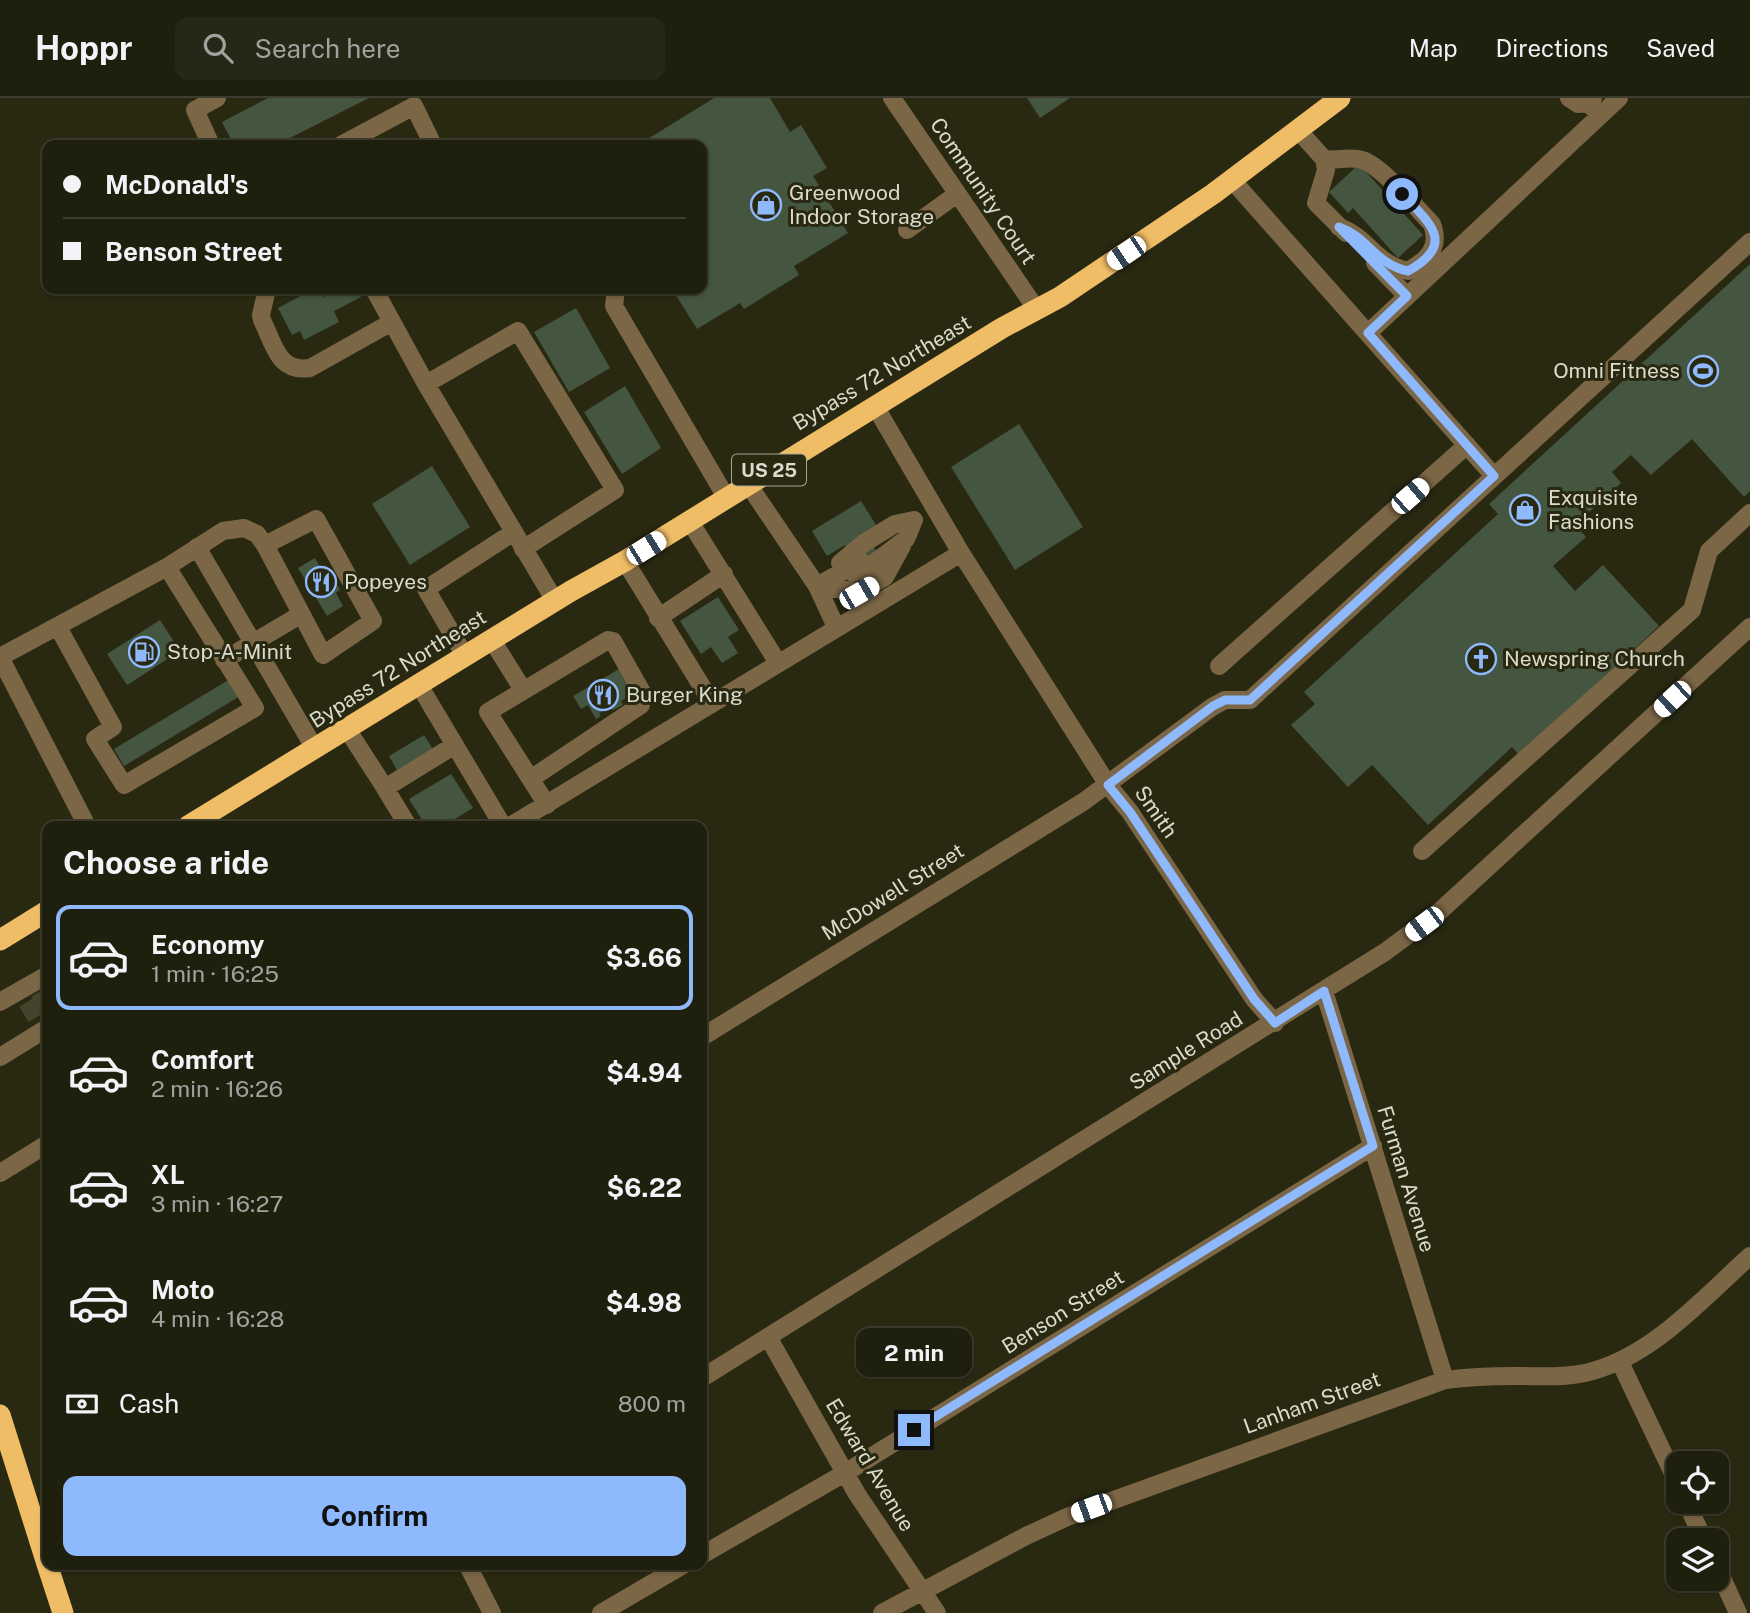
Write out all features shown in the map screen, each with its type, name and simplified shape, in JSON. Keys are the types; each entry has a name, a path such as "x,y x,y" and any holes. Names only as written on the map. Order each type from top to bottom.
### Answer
{"highway":[{"name":"Bypass 72 Northeast","path":"196,821 1002,328 1060,298 1232,180 1339,98"},
{"path":"0,940 42,914"},
{"path":"0,1415 42,1548"},
{"path":"49,1570 63,1613"}],"street":[{"path":"209,140 195,110 217,98"},
{"name":"Community Court","path":"892,98 1037,310"},
{"path":"1569,98 1578,104 1594,105 1619,98"},
{"path":"349,140 414,102 431,140"},
{"path":"1368,333 1594,105"},
{"path":"1298,130 1324,159 1326,170 1316,203 1407,296"},
{"path":"1324,159 1360,159 1373,164 1432,224 1435,232 1434,243 1428,258 1408,271 1387,265 1354,232 1339,227"},
{"path":"1232,180 1494,476"},
{"path":"906,230 957,194"},
{"name":"McDowell Street","path":"707,1034 1108,785 1213,706 1225,700 1250,700 1750,242"},
{"path":"266,294 262,320 280,358 287,366 299,370 310,368 392,322"},
{"path":"377,294 426,384 555,601"},
{"path":"615,294 614,306 726,497"},
{"path":"426,384 518,331 615,491 523,549"},
{"name":"Smith","path":"875,406 961,553 1108,785 1130,812 1254,999 1275,1023"},
{"path":"1219,666 1467,445"},
{"path":"748,484 815,583 836,627"},
{"path":"815,583 869,556 904,526 935,506"},
{"path":"1422,851 1692,610 1709,551 1750,513"},
{"path":"84,821 0,657 167,567 223,531 244,528 257,534 265,545 323,655 373,621 316,519 265,545"},
{"path":"689,520 778,663"},
{"path":"815,583 866,569 906,539 914,520"},
{"path":"815,583 864,543 895,524 914,520"},
{"path":"465,656 426,589 514,533"},
{"path":"197,547 315,749"},
{"path":"519,821 961,553"},
{"path":"625,561 712,703"},
{"path":"58,627 113,727 95,739 124,785 255,708 167,567"},
{"path":"658,618 724,574"},
{"path":"225,660 300,615"},
{"name":"Sample Road","path":"707,1375 1385,953 1439,912 1750,627"},
{"path":"492,640 523,690"},
{"path":"532,778 641,705 643,694 613,641 608,640 488,712 547,805"},
{"path":"419,685 500,821"},
{"path":"347,729 405,821"},
{"path":"385,788 455,745"},
{"path":"0,1002 33,988"},
{"name":"Furman Avenue","path":"1324,991 1445,1380"},
{"path":"0,1057 42,1028"},
{"name":"Benson Street","path":"707,1552 845,1473 1373,1146"},
{"path":"0,1173 42,1147"},
{"name":"Lanham Street","path":"882,1613 1067,1517 1445,1380 1474,1377 1554,1377 1583,1373 1620,1362 1658,1337 1750,1256"},
{"name":"Edward Avenue","path":"768,1337 845,1473 937,1613"},
{"path":"1620,1362 1666,1460"},
{"path":"470,1570 492,1613"},
{"path":"601,1613 675,1570"},
{"path":"1728,1591 1738,1613"}],"building":[{"path":"268,98 369,98 286,140 231,140 222,122"},
{"name":"Greenwood Indoor Storage","path":"714,98 770,98 790,132 801,125 827,168 813,176 848,233 794,266 799,275 744,309 740,303 697,329 675,294 707,294 707,140 646,140"},
{"path":"1027,98 1070,98 1040,118"},
{"path":"1359,164 1423,235 1398,258 1353,208 1348,213 1329,192"},
{"name":"Newspring Church","path":"1750,264 1750,491 1744,497 1692,439 1651,475 1631,455 1612,472 1621,483 1575,525 1586,537 1553,566 1575,591 1603,565 1659,626 1519,755 1512,747 1428,825 1372,765 1348,787 1291,725 1315,704 1304,692 1498,514 1489,504"},
{"path":"304,294 322,294 323,297 329,294 360,294 361,297 334,311 339,322 304,340 300,331 292,335 278,308"},
{"path":"576,308 610,368 569,392 534,332"},
{"path":"625,386 661,448 622,474 584,412"},
{"path":"1019,424 1083,527 1015,570 951,467"},
{"path":"432,466 470,527 410,565 372,504"},
{"path":"861,501 876,525 860,536 871,542 886,568 871,577 853,559 845,545 827,556 812,531"},
{"name":"Popeyes","path":"315,558 324,574 329,571 340,590 336,593 343,606 327,616 298,568"},
{"path":"718,597 739,630 728,637 738,653 722,663 711,647 701,654 680,621"},
{"name":"Stop-A-Minit","path":"160,620 180,651 127,685 107,654"},
{"name":"Burger King","path":"619,669 633,694 621,701 623,705 613,710 611,706 599,713 601,716 596,719 588,705 581,709 573,696"},
{"path":"230,679 240,696 124,766 114,749"},
{"path":"424,735 434,751 398,772 389,756"},
{"path":"451,774 473,808 451,821 423,821 409,799"}],"tunnel":[{"path":"39,992 42,997"},
{"path":"27,1002 39,1022"}],"place":[{"name":"Greenwood Indoor Storage","path":"766,205"},
{"name":"Omni Fitness","path":"1703,371"},
{"name":"Exquisite Fashions","path":"1525,510"},
{"name":"Popeyes","path":"321,582"},
{"name":"Stop-A-Minit","path":"144,652"},
{"name":"Newspring Church","path":"1481,659"},
{"name":"Burger King","path":"603,695"}],"route":[{"path":"914,1430 1373,1146 1324,991 1275,1023 1254,999 1130,812 1108,785 1213,706 1225,700 1250,700 1494,476 1368,333 1407,296 1339,227 1354,232 1387,265 1408,271 1428,258 1435,232 1432,224 1402,194"}]}
